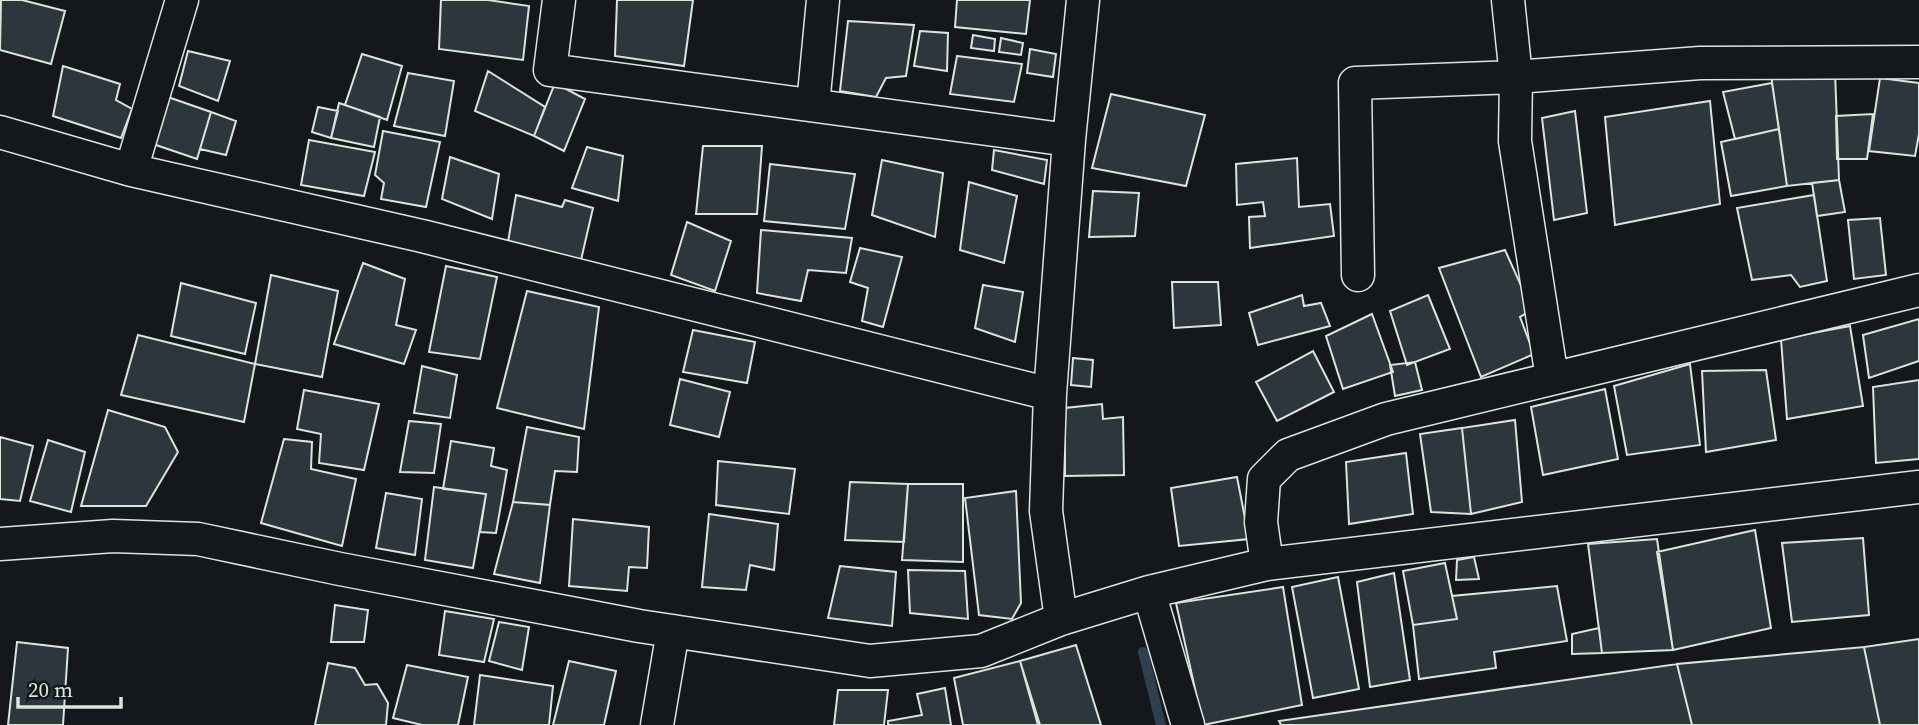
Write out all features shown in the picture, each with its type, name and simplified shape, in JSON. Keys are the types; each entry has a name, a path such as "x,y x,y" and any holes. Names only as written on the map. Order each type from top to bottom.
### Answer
{"street":[{"path":"131,170 182,0"},
{"path":"559,0 550,70 1069,140"},
{"path":"813,105 823,0"},
{"path":"1060,619 1046,511 1050,394 1069,140 1083,0"},
{"path":"1508,0 1516,77 1516,141 1552,377"},
{"path":"1358,275 1355,83 1516,77 1700,63 1919,62"},
{"path":"0,132 131,170 422,236 1050,394"},
{"path":"1267,564 1261,522 1264,480 1288,455 1386,419 1919,290"},
{"path":"0,544 113,536 198,539 354,572 673,631 870,662 981,651 1060,619 1149,592 1267,564 1919,487"},
{"path":"1149,592 1188,725"},
{"path":"657,725 673,631"}],"building":[{"path":"1,0 22,0 65,11 51,64 0,50"},
{"path":"441,0 488,0 529,6 523,60 439,49"},
{"path":"617,0 693,0 684,66 615,56"},
{"path":"957,0 1030,0 1026,34 955,27"},
{"path":"848,21 914,25 906,76 886,78 876,97 840,91"},
{"path":"920,31 948,33 947,71 914,66"},
{"path":"973,35 995,39 994,51 971,48"},
{"path":"1001,38 1023,43 1021,55 999,52"},
{"path":"1030,49 1056,54 1053,77 1027,73"},
{"path":"188,51 230,61 218,101 179,86"},
{"path":"362,54 402,66 387,120 345,105"},
{"path":"957,56 1022,64 1014,102 950,94"},
{"path":"63,66 120,84 116,100 132,109 121,138 53,116"},
{"path":"488,71 545,107 534,136 475,111"},
{"path":"1835,71 1839,180 1787,186 1771,75"},
{"path":"408,73 454,81 445,136 394,126"},
{"path":"1880,78 1919,83 1919,134 1915,156 1869,151"},
{"path":"555,83 585,99 564,151 534,136"},
{"path":"1772,83 1779,129 1735,139 1723,92"},
{"path":"1111,94 1205,115 1186,186 1092,168"},
{"path":"165,96 211,112 197,159 153,144"},
{"path":"1710,101 1720,204 1615,225 1605,117"},
{"path":"339,103 380,117 374,147 331,138"},
{"path":"318,107 338,111 331,138 312,132"},
{"path":"1575,111 1587,213 1554,220 1542,118"},
{"path":"211,112 236,121 226,155 200,149"},
{"path":"1873,114 1867,159 1837,159 1836,116"},
{"path":"1779,129 1787,186 1731,196 1721,142"},
{"path":"383,131 440,142 426,207 381,199 384,183 375,175"},
{"path":"309,140 375,152 364,196 301,185"},
{"path":"703,146 762,146 757,214 696,214"},
{"path":"587,147 623,156 618,201 572,188"},
{"path":"994,150 1047,160 1044,184 992,170"},
{"path":"450,157 499,174 492,219 442,199"},
{"path":"1297,158 1299,207 1330,204 1334,236 1250,248 1249,217 1265,216 1263,202 1237,205 1236,164"},
{"path":"882,160 943,173 935,237 872,215"},
{"path":"770,164 855,174 845,229 764,221"},
{"path":"1839,180 1845,212 1817,216 1812,183"},
{"path":"969,182 1017,196 1004,263 960,250"},
{"path":"1093,191 1139,193 1135,236 1089,237"},
{"path":"516,195 562,207 565,200 593,208 581,260 508,242"},
{"path":"1814,195 1827,281 1800,287 1791,275 1752,280 1737,208"},
{"path":"1880,218 1886,275 1854,279 1848,220"},
{"path":"687,222 731,241 715,291 671,275"},
{"path":"761,230 852,238 846,273 808,270 801,301 757,293"},
{"path":"860,248 902,257 883,327 862,321 868,288 850,282"},
{"path":"1505,250 1532,310 1520,317 1534,354 1481,377 1439,268"},
{"path":"363,263 405,279 396,325 416,330 404,364 334,344"},
{"path":"446,266 497,277 480,359 429,352"},
{"path":"271,275 338,291 322,377 255,364"},
{"path":"1172,282 1218,282 1221,325 1174,328"},
{"path":"181,283 256,303 245,354 171,336"},
{"path":"983,285 1023,292 1015,342 975,328"},
{"path":"527,291 599,307 584,429 497,408"},
{"path":"1302,295 1304,306 1321,303 1330,326 1258,345 1249,313"},
{"path":"1428,295 1450,349 1407,365 1390,311"},
{"path":"1372,314 1393,372 1343,389 1326,336"},
{"path":"1919,319 1919,361 1869,378 1863,335"},
{"path":"1850,326 1863,406 1787,419 1781,339"},
{"path":"693,330 755,342 747,383 683,372"},
{"path":"138,335 255,364 244,422 121,395"},
{"path":"1313,351 1334,392 1277,421 1256,382"},
{"path":"1073,358 1093,360 1091,387 1071,385"},
{"path":"1415,362 1422,390 1395,396 1390,365"},
{"path":"1690,364 1700,445 1627,455 1614,386"},
{"path":"422,366 457,375 450,418 414,413"},
{"path":"1766,370 1776,440 1706,452 1702,371"},
{"path":"680,379 730,392 719,437 670,425"},
{"path":"1919,380 1919,459 1876,463 1873,387"},
{"path":"1605,389 1618,459 1543,475 1531,407"},
{"path":"304,390 379,404 364,470 319,463 321,434 297,429"},
{"path":"1102,404 1103,419 1123,417 1124,475 1065,476 1065,408"},
{"path":"108,410 165,427 178,452 146,506 81,506"},
{"path":"1515,420 1522,502 1471,514 1462,428"},
{"path":"409,421 441,424 434,473 400,472"},
{"path":"527,427 579,437 577,472 555,471 550,505 513,502"},
{"path":"1462,428 1471,514 1431,512 1420,434"},
{"path":"0,437 33,446 20,501 0,499"},
{"path":"284,439 312,442 311,469 356,479 342,546 261,523"},
{"path":"48,440 85,452 71,512 30,501"},
{"path":"451,441 494,448 491,466 507,470 496,533 480,532 486,494 443,489"},
{"path":"1406,453 1413,514 1349,524 1346,462"},
{"path":"718,461 795,469 789,514 716,505"},
{"path":"1237,477 1249,539 1179,546 1171,488"},
{"path":"850,482 908,484 904,542 845,540"},
{"path":"908,484 963,484 963,562 902,560"},
{"path":"434,487 486,494 473,568 425,560"},
{"path":"1016,491 1021,603 1012,619 979,615 965,498"},
{"path":"386,493 422,499 415,555 376,548"},
{"path":"513,502 550,505 540,583 494,574"},
{"path":"709,514 778,524 774,570 750,565 746,590 702,587"},
{"path":"573,519 649,527 647,568 629,567 627,591 569,586"},
{"path":"1755,530 1771,628 1673,650 1657,552"},
{"path":"1863,538 1869,615 1792,622 1782,543"},
{"path":"1657,539 1673,650 1602,653 1588,544"},
{"path":"1474,557 1479,579 1456,580 1457,560"},
{"path":"1445,563 1457,619 1413,625 1403,571"},
{"path":"840,566 896,572 892,626 828,618"},
{"path":"908,570 965,571 968,619 910,613"},
{"path":"1394,573 1410,680 1370,687 1357,582"},
{"path":"1338,577 1359,689 1313,698 1292,587"},
{"path":"1557,586 1567,641 1494,652 1496,668 1419,679 1413,625 1457,619 1452,596"},
{"path":"1283,587 1302,705 1203,725 1176,603"},
{"path":"335,605 368,610 364,642 331,642"},
{"path":"445,611 494,619 484,662 439,655"},
{"path":"499,622 529,627 522,670 489,661"},
{"path":"1599,628 1602,653 1572,654 1572,634"},
{"path":"1919,639 1919,725 1880,725 1864,647"},
{"path":"17,642 68,648 63,725 8,725"},
{"path":"1076,645 1101,725 1040,725 1020,661"},
{"path":"1864,647 1880,725 1692,725 1677,664"},
{"path":"569,661 616,671 604,725 553,725"},
{"path":"1020,661 1038,725 963,725 954,678"},
{"path":"328,663 355,668 365,685 377,684 388,703 386,725 315,725"},
{"path":"1677,664 1692,725 1281,725 1279,721"},
{"path":"407,665 468,677 458,725 422,725 393,718"},
{"path":"480,675 553,686 549,725 474,725"},
{"path":"945,688 951,725 888,725 888,721 922,715 917,694"},
{"path":"838,690 888,690 884,725 834,725"}],"waterway":[{"path":"1143,652 1161,725"}]}
